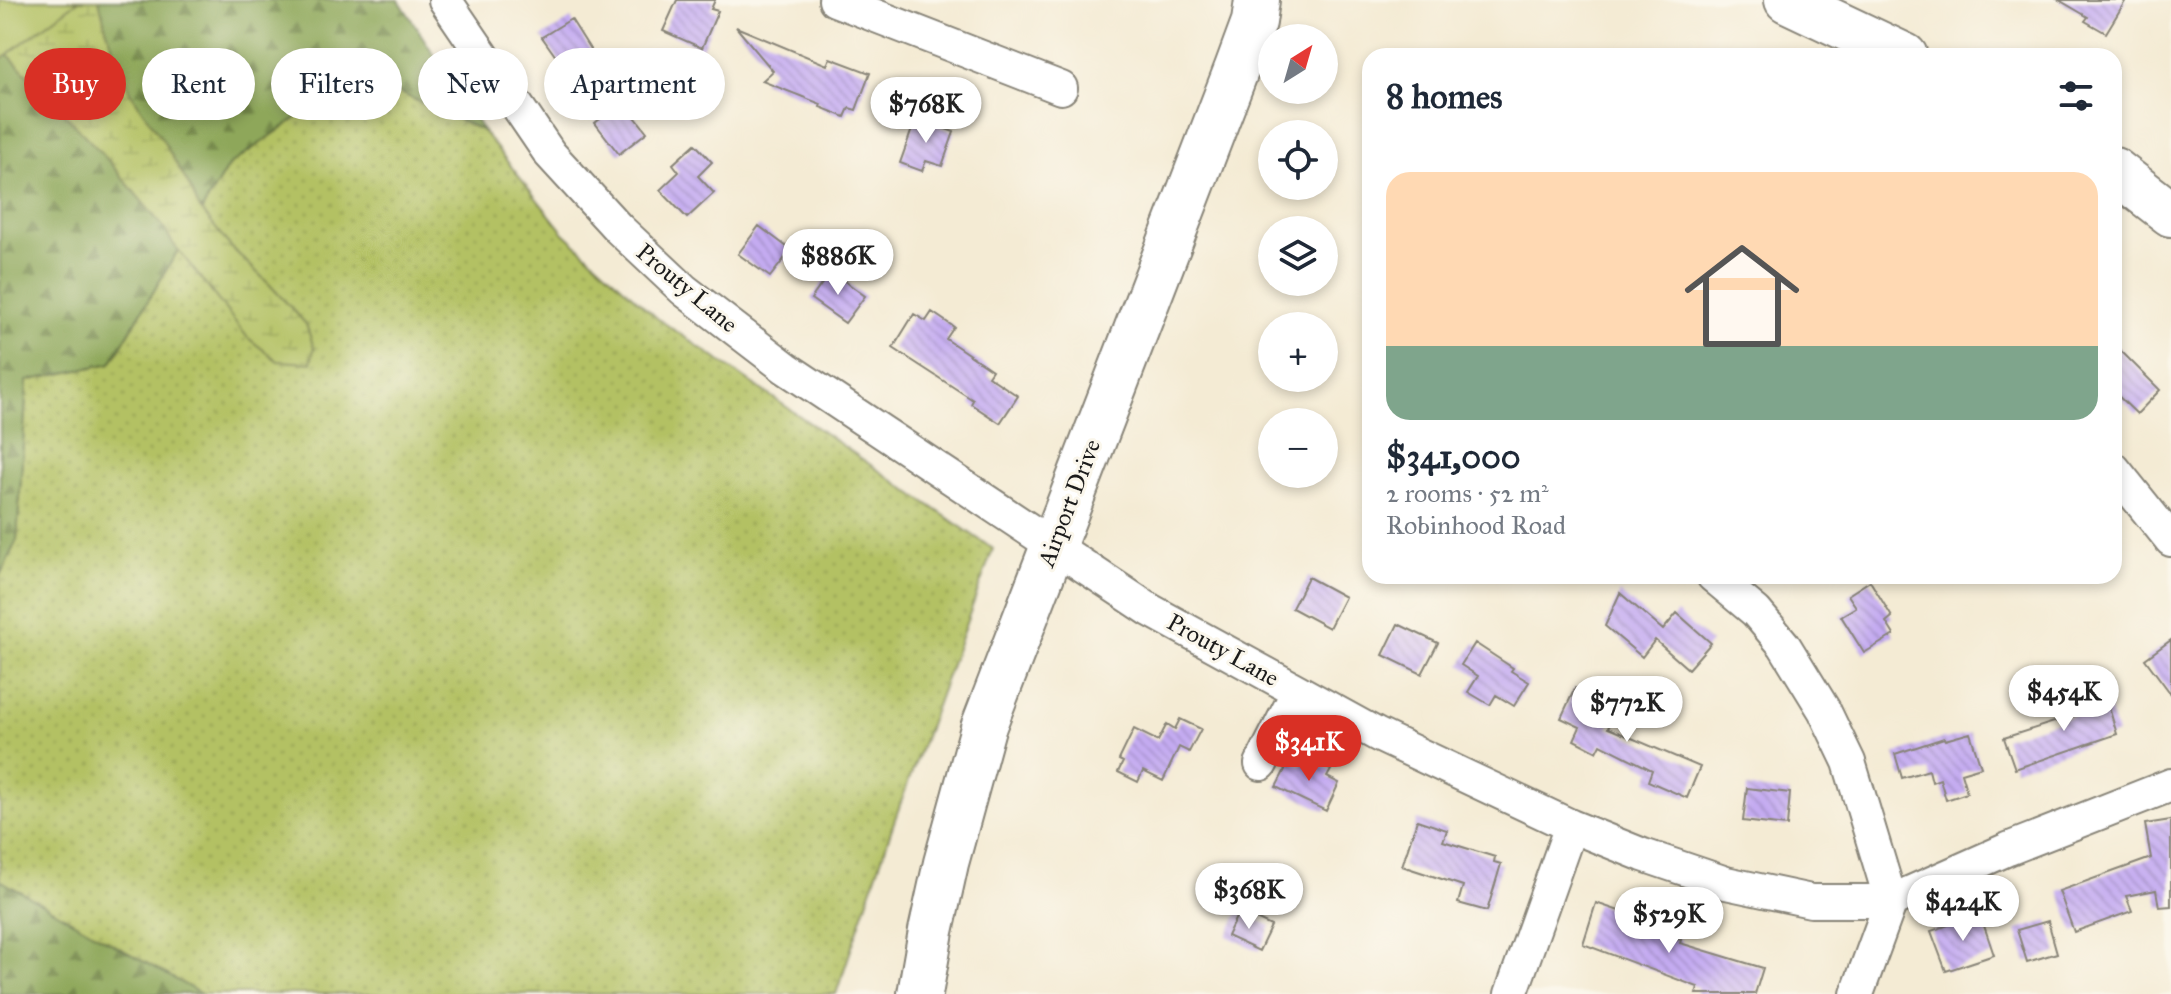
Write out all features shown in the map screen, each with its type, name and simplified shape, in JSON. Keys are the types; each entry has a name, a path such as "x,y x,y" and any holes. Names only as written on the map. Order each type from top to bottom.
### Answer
{"main road":[{"path":"1808,4 1890,48"},
{"name":"Airport Drive","path":"920,994 946,863 983,728 1263,7"},
{"path":"2122,176 2171,214"}],"street":[{"name":"Prouty Lane","path":"445,0 550,154 618,228 684,290 786,368 1150,610 1378,735 1571,826 1726,883 1811,901 1891,901 2008,849 2171,785"},
{"path":"835,0 1061,88"},
{"path":"2122,479 2171,540"},
{"path":"1723,584 1769,626 1798,665 1849,762 1891,901 1857,994"},
{"path":"1261,764 1298,691"},
{"path":"1511,994 1571,826"}],"green space":[{"path":"0,0 399,0 430,48 418,48 418,101 402,94 402,48 271,48 271,120 294,120 228,166 111,363 27,381 17,540 0,575"},
{"path":"0,0 99,0 114,48 24,48 24,71 0,46"},
{"path":"0,0 79,0 0,60"},
{"path":"126,81 142,110 142,120 149,120 162,139 198,206 230,246 306,324 314,348 311,363 278,361 248,338 107,159 70,120 126,120"},
{"path":"402,94 418,101 418,120 459,120 483,131 564,233 657,318 993,549 895,819 836,994 201,994 0,880 0,575 17,540 27,381 111,363 228,166 294,120 402,120"},
{"path":"459,120 476,120 483,131"},
{"path":"0,880 201,994 0,994"}],"building":[{"path":"677,0 715,0 711,9 718,11 702,48 663,31"},
{"path":"2059,0 2126,0 2106,33 2085,21 2088,17"},
{"path":"571,19 589,48 550,48 542,37"},
{"path":"736,27 827,65 830,58 870,73 856,110 849,108 845,117 762,81 773,71"},
{"path":"916,118 954,132 942,166 926,161 922,171 900,163"},
{"path":"599,120 638,120 647,132 619,154 595,123"},
{"path":"695,144 712,162 698,176 714,193 687,218 660,190 679,172 673,164"},
{"path":"759,226 791,250 770,277 738,254"},
{"path":"831,271 865,296 845,323 811,299"},
{"path":"932,312 954,327 946,339 992,370 988,376 1018,396 1000,423 971,404 973,400 893,348 914,314 926,321"},
{"path":"2122,352 2160,390 2137,414 2122,400"},
{"path":"1308,577 1345,597 1329,628 1292,608"},
{"path":"1865,584 1872,584 1892,617 1886,622 1894,635 1864,653 1841,616 1856,607 1848,595"},
{"path":"1620,593 1663,630 1677,613 1711,643 1688,669 1655,640 1642,657 1605,626"},
{"path":"1398,624 1438,643 1422,674 1383,655"},
{"path":"2171,640 2171,694 2145,659"},
{"path":"1475,643 1529,682 1514,706 1496,695 1490,705 1468,692 1478,676 1461,665"},
{"path":"1575,688 1607,704 1604,708 1615,713 1608,728 1700,767 1687,798 1648,781 1652,770 1601,744 1597,752 1574,740 1580,727 1561,718"},
{"path":"2100,691 2103,702 2107,701 2117,734 2015,769 2004,738 2076,715 2072,700"},
{"path":"1180,719 1201,729 1189,752 1179,747 1163,781 1143,771 1138,782 1118,772 1123,762 1119,760 1134,729 1158,741 1167,724 1175,729"},
{"path":"1970,733 1981,767 1961,773 1967,793 1946,800 1940,779 1932,782 1929,770 1902,778 1895,754"},
{"path":"1305,758 1331,770 1327,777 1339,783 1326,811 1276,787 1290,760 1301,765"},
{"path":"1747,788 1790,793 1787,826 1743,821"},
{"path":"1417,820 1447,830 1443,841 1495,857 1494,862 1501,864 1487,911 1458,903 1463,886 1402,866"},
{"path":"2171,820 2171,906 2159,907 2156,890 2126,896 2132,911 2074,932 2059,891 2151,858 2145,824"},
{"path":"1596,903 1628,914 1625,921 1681,940 1680,943 1763,968 1755,994 1696,994 1698,987 1583,944"},
{"path":"1239,911 1271,926 1259,951 1227,936"},
{"path":"1980,914 1994,955 1946,971 1931,931"},
{"path":"2048,921 2057,953 2027,962 2017,930"}]}
